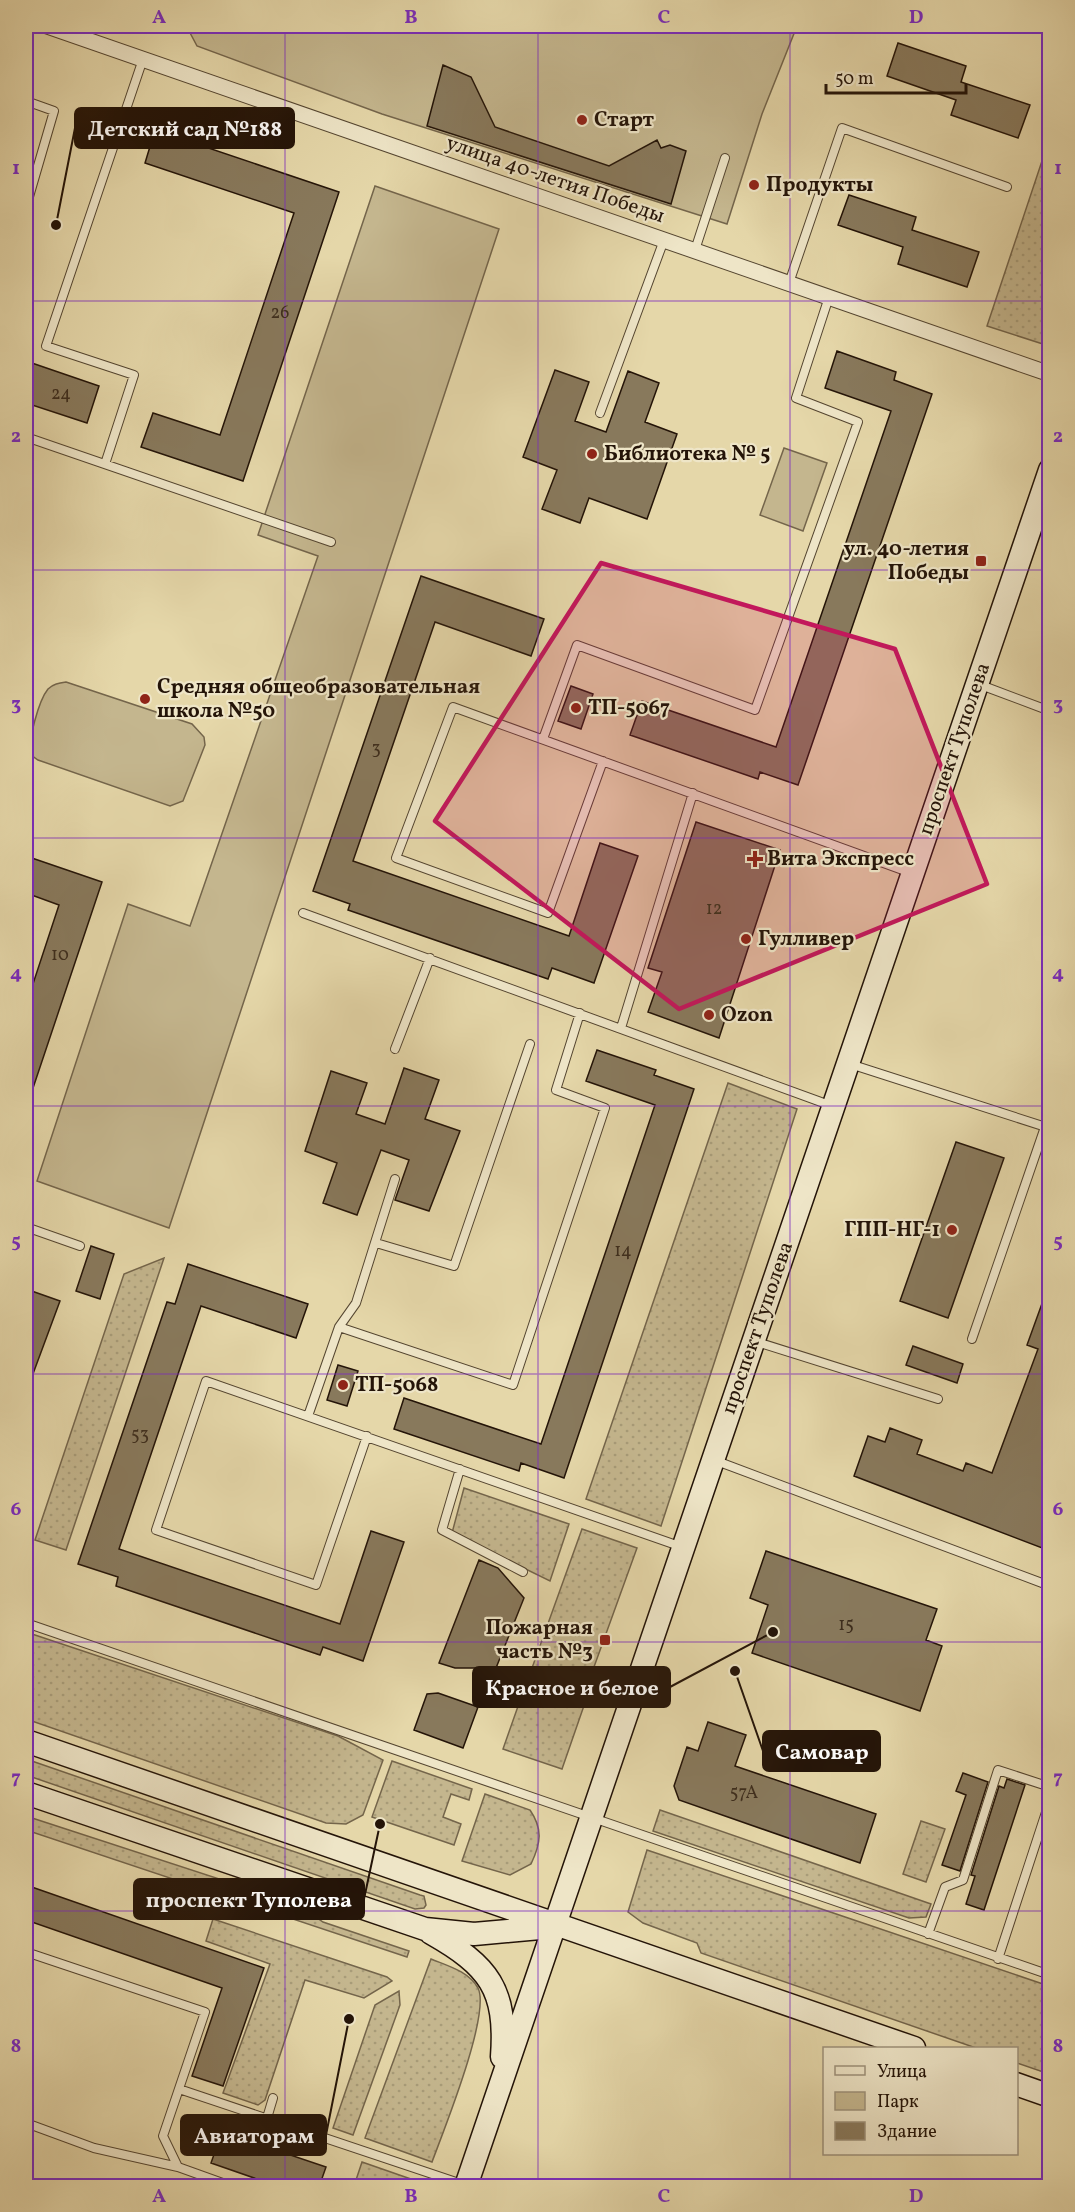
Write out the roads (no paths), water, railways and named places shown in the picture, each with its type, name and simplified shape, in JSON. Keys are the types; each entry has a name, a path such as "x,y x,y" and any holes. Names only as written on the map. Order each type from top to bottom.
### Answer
{"main road":[{"name":"проспект Туполева","path":"466,2186 1050,470"},
{"path":"26,1741 908,2047"},
{"path":"26,1793 424,1929 466,1953 490,1979 500,2003 504,2034 501,2081"},
{"path":"424,1929 474,1934 555,1926"},
{"path":"1018,2084 1050,2096"}],"street":[{"name":"улица 40-летия Победы","path":"47,26 1050,374"}],"lane":[{"path":"1045,26 1050,27"},
{"path":"105,464 134,375 46,346 142,59"},
{"path":"26,101 54,111 26,207"},
{"path":"789,283 842,128 1007,187"},
{"path":"695,250 724,158"},
{"path":"600,413 664,240"},
{"path":"543,739 577,645 755,710 858,422 796,398 829,297"},
{"path":"26,437 331,542"},
{"path":"977,684 1050,711"},
{"path":"603,761 548,913 396,858 453,706 913,873"},
{"path":"621,1028 693,794"},
{"path":"303,913 834,1106"},
{"path":"395,1049 430,958"},
{"path":"339,1327 513,1385 605,1107 556,1090 580,1013"},
{"path":"376,1243 454,1266 531,1044"},
{"path":"848,1064 1047,1128 972,1339"},
{"path":"308,1416 339,1327 356,1304 395,1179"},
{"path":"26,1227 80,1246"},
{"path":"754,1341 938,1400"},
{"path":"367,1436 316,1585 156,1530 206,1381 367,1436 684,1547"},
{"path":"713,1460 1050,1587"},
{"path":"460,1469 442,1530 523,1572"},
{"path":"26,1623 1050,1975"},
{"path":"928,1934 945,1887 963,1880 998,1770 1050,1787"},
{"path":"998,1959 1050,1800"},
{"path":"26,1952 205,2012 164,2136 178,2167"},
{"path":"179,2089 466,2186"},
{"path":"267,2118 273,2098"},
{"path":"26,2124 94,2148 178,2167 231,2187"}],"place":[{"name":"Старт","path":"582,120"},
{"name":"Продукты","path":"754,185"},
{"name":"Детский сад №188","path":"56,225"},
{"name":"Библиотека № 5","path":"592,454"},
{"name":"ул. 40-летия Победы","path":"981,561"},
{"name":"Средняя общеобразовательная школа №50","path":"145,699"},
{"name":"ТП-5067","path":"576,708"},
{"name":"Вита Экспресс","path":"755,859"},
{"name":"Гулливер","path":"746,939"},
{"name":"Ozon","path":"709,1015"},
{"name":"ГПП-НГ-1","path":"952,1230"},
{"name":"ТП-5068","path":"343,1385"},
{"name":"Красное и белое","path":"773,1632"},
{"name":"Пожарная часть №3","path":"605,1640"},
{"name":"Самовар","path":"735,1671"},
{"name":"проспект Туполева","path":"380,1824"},
{"name":"Авиаторам","path":"349,2019"}]}
